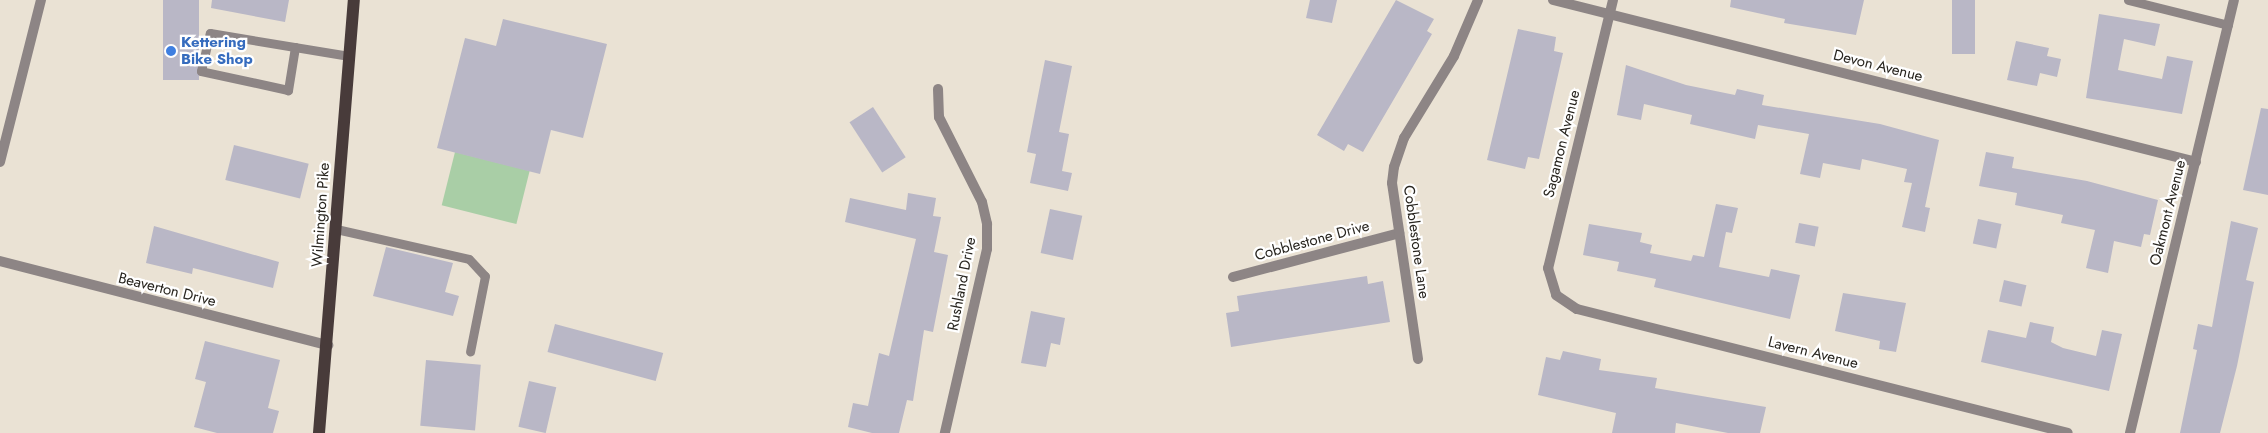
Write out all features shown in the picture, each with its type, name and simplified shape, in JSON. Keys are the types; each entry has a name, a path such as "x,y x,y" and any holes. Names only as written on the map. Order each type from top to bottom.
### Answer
{"main road":[{"name":"Wilmington Pike","path":"319,433 328,345 354,0"}],"street":[{"path":"0,162 41,0"},
{"name":"Cobblestone Lane","path":"1418,359 1392,183 1394,167 1404,138 1454,56 1478,0"},
{"name":"Devon Avenue","path":"1553,0 2196,162"},
{"name":"Sagamon Avenue","path":"1556,294 1548,268 1613,0"},
{"name":"Oakmont Avenue","path":"2130,433 2234,0"},
{"name":"Rushland Drive","path":"938,89 939,116 982,202 987,224 987,249 945,433"},
{"name":"Cobblestone Drive","path":"1233,277 1399,233"},
{"name":"Beaverton Drive","path":"0,261 328,345"},
{"name":"Lavern Avenue","path":"1556,294 1577,309 2068,433"}],"lane":[{"path":"2128,0 2228,25"},
{"path":"295,47 288,90 201,70 210,33 295,47 349,56"},
{"path":"336,229 469,259 485,276 470,352"}],"green space":[{"path":"455,152 530,171 516,224 442,205"}],"building":[{"path":"163,0 199,0 199,80 163,80"},
{"path":"212,0 289,0 285,22 211,8"},
{"path":"1310,0 1337,0 1332,23 1306,18"},
{"path":"1396,0 1434,19 1427,31 1432,34 1363,152 1348,144 1344,151 1317,135"},
{"path":"1731,0 1864,0 1856,35 1784,23 1785,19 1730,7"},
{"path":"1952,0 1975,0 1975,54 1952,54"},
{"path":"2099,14 2160,24 2155,46 2124,39 2118,70 2162,79 2167,56 2193,61 2182,114 2086,98"},
{"path":"503,19 607,44 583,138 551,130 540,174 437,148 465,38 496,46"},
{"path":"1518,29 1556,37 1554,51 1563,53 1539,159 1528,157 1525,169 1487,160"},
{"path":"2016,41 2049,48 2047,56 2061,59 2057,77 2040,73 2037,86 2007,80"},
{"path":"1045,60 1072,66 1059,132 1069,134 1062,171 1072,173 1068,191 1030,183 1036,154 1027,152"},
{"path":"1626,65 1686,85 1735,95 1737,89 1764,95 1762,105 1880,124 1939,140 1925,207 1930,208 1925,232 1902,227 1912,183 1904,182 1907,169 1862,159 1860,170 1823,163 1820,178 1800,174 1809,134 1758,125 1755,139 1690,124 1692,115 1644,104 1641,120 1617,115"},
{"path":"873,107 906,157 882,173 850,122"},
{"path":"2261,108 2268,109 2268,195 2243,190"},
{"path":"234,145 309,164 300,199 225,180"},
{"path":"1986,152 2014,157 2012,168 2087,181 2158,200 2150,235 2144,234 2141,247 2114,241 2108,273 2086,268 2095,230 2061,223 2063,215 2015,205 2017,193 1979,186"},
{"path":"908,193 936,198 933,216 941,217 934,252 948,255 933,332 924,330 913,401 907,400 899,433 872,433 848,427 853,403 868,406 879,353 889,356 916,239 845,222 850,198 906,210"},
{"path":"1716,204 1738,208 1732,233 1726,232 1719,267 1769,277 1771,269 1800,275 1790,319 1654,287 1656,279 1617,271 1619,262 1583,255 1589,224 1642,233 1640,242 1652,245 1650,253 1691,261 1693,255 1704,257"},
{"path":"1050,209 1082,216 1073,260 1041,253"},
{"path":"1978,219 2001,224 1996,248 1973,243"},
{"path":"2231,221 2258,228 2246,280 2254,282 2237,366 2220,433 2180,433 2197,350 2193,349 2198,324 2212,327"},
{"path":"1799,223 1819,227 1815,246 1795,243"},
{"path":"154,226 279,262 273,288 193,268 192,274 146,263"},
{"path":"386,247 453,263 445,292 459,296 453,316 373,296"},
{"path":"1367,276 1368,284 1383,281 1390,322 1231,347 1226,313 1239,311 1237,296"},
{"path":"2004,280 2026,285 2021,307 1999,301"},
{"path":"1843,293 1906,303 1896,352 1879,349 1880,341 1835,331"},
{"path":"1031,311 1065,318 1060,345 1051,343 1046,367 1021,363"},
{"path":"2030,322 2054,327 2051,342 2063,348 2096,356 2102,330 2122,334 2109,391 1981,362 1988,330 2026,338"},
{"path":"555,324 663,353 656,381 547,352"},
{"path":"205,341 280,360 268,408 279,411 273,433 217,433 194,427 206,382 195,379"},
{"path":"1563,351 1601,359 1599,370 1657,378 1655,388 1766,407 1760,433 1728,433 1676,423 1675,433 1612,433 1616,413 1538,395 1546,357 1560,360"},
{"path":"426,360 481,365 475,431 420,426"},
{"path":"529,381 556,387 546,433 518,427"}],"place":[{"name":"Kettering Bike Shop","path":"171,51"}]}
